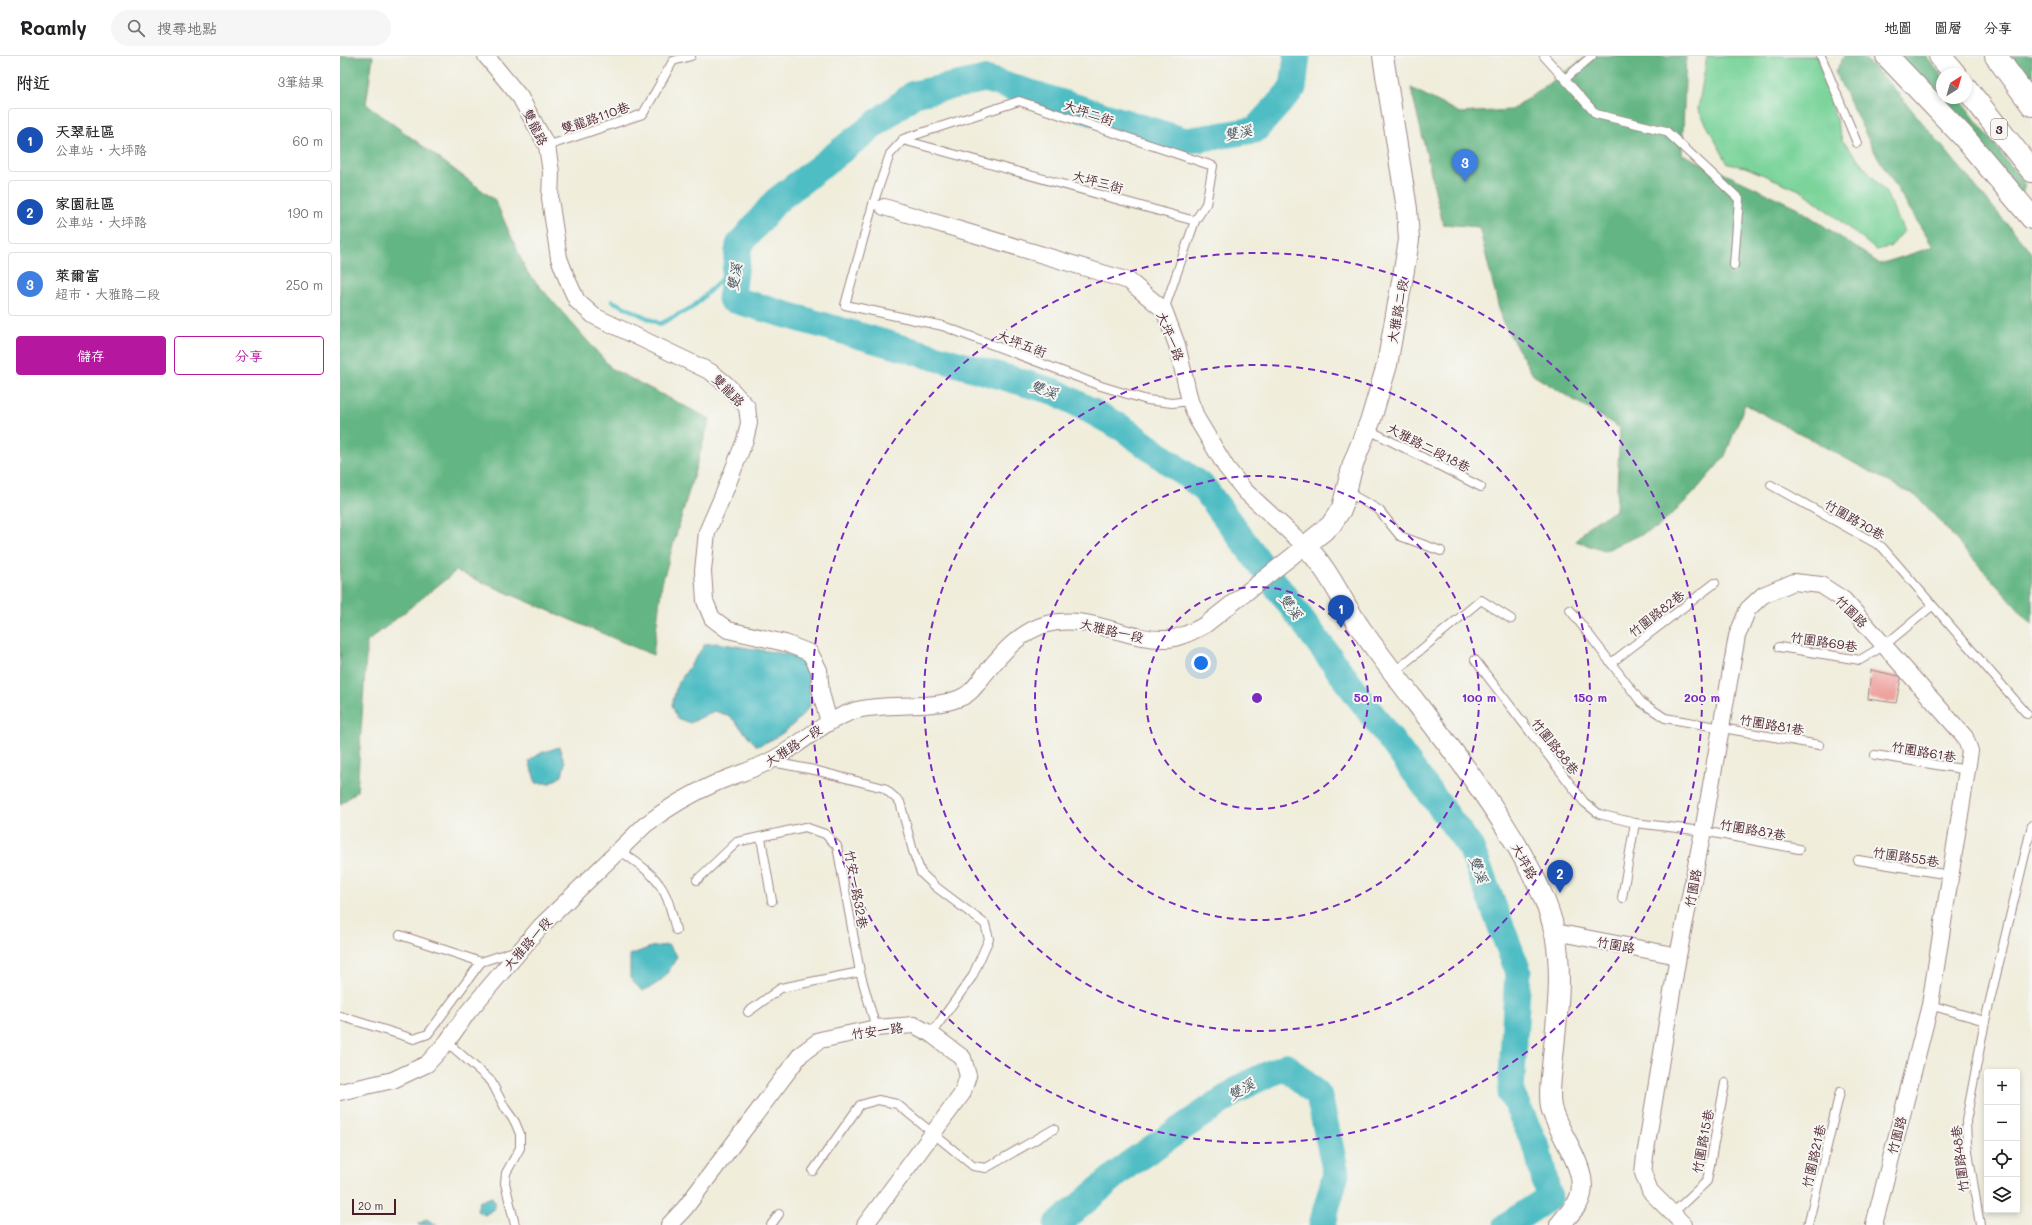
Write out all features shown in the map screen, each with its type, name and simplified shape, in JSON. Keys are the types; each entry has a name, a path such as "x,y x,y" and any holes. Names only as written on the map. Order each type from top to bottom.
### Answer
{"highway":[{"path":"1886,56 1963,136 2032,218"},
{"path":"1940,56 1950,68"},
{"path":"1996,56 2032,105"},
{"name":"3","path":"1972,96 2032,171"}],"street":[{"name":"雙龍路","path":"486,56 520,97 547,146 551,172 550,199 559,258 566,279 577,301 594,316 711,372 726,384 747,407 749,423 744,440 724,493 707,532 703,571 705,601 712,618 728,630 785,642 810,653 819,670 821,693 829,722"},
{"name":"大雅路二段","path":"1298,552 1332,525 1342,508 1353,464 1367,429 1387,365 1409,240 1403,179 1384,56"},
{"name":"大坪一路","path":"878,206 1130,281 1164,310 1177,345 1190,401 1206,436 1226,467 1245,491 1298,552"},
{"name":"大雅路一段","path":"340,1092 393,1080 427,1064 447,1042 468,1012 541,926 659,814 718,782 769,762 829,722 858,710 942,702 960,698 974,688 1011,645 1027,632 1046,624 1065,621 1083,622 1149,639 1168,639 1187,634 1205,625 1298,552"},
{"name":"大坪路","path":"1298,552 1319,559 1360,627 1475,779 1504,824 1543,894 1555,932 1560,966 1551,1082 1551,1106 1562,1134 1574,1155 1581,1174 1582,1185 1578,1203 1560,1225"},
{"name":"竹園路","path":"1684,1225 1650,1191 1643,1173 1678,956 1703,832 1737,636 1748,608 1763,595 1794,582 1821,585 1844,600 1965,737 1970,751 1930,1005 1874,1225"},
{"name":"竹圍路","path":"1555,932 1678,956"},
{"name":"竹安一路","path":"669,1225 685,1208 801,1054 820,1040 876,1028 914,1025 930,1034 962,1058 968,1076 962,1094 865,1225"}],"lane":[{"name":"雙龍路110巷","path":"547,146 643,114 673,60 691,56"},
{"path":"1544,56 1596,114 1666,131 1739,199 1734,265"},
{"path":"1565,79 1592,56"},
{"path":"1821,56 1857,143"},
{"name":"大坪二街","path":"902,140 1019,101 1213,166 1206,204 1195,220"},
{"path":"878,206 890,154 902,140"},
{"name":"大坪三街","path":"902,140 1195,220"},
{"name":"大坪五街","path":"878,206 845,305 943,326 1101,386 1147,400 1172,403 1190,401"},
{"path":"1164,310 1195,220"},
{"name":"大雅路二段18巷","path":"1367,429 1481,487"},
{"name":"竹圍路70巷","path":"1771,485 1882,547 2027,714"},
{"path":"1346,492 1379,510 1400,536 1441,551"},
{"name":"竹圍路82巷","path":"1611,663 1715,583"},
{"path":"1393,672 1481,600 1511,619"},
{"path":"1885,645 1932,606"},
{"path":"1570,610 1641,702 1665,718 1721,728"},
{"name":"竹圍路69巷","path":"1779,647 1860,660 1885,645"},
{"name":"竹圍路88巷","path":"1475,660 1584,802 1599,814 1636,823 1703,832"},
{"name":"竹圍路81巷","path":"1721,728 1819,745"},
{"name":"竹圍路61巷","path":"1875,755 1968,770"},
{"path":"769,762 814,770 884,788 900,802 913,851 921,873 936,888 985,924 989,939 972,977 930,1034"},
{"path":"1622,898 1636,823"},
{"name":"竹圍路48巷","path":"1980,1225 1967,1145 1966,1121 1985,1021 2032,825"},
{"name":"竹安一路32巷","path":"697,880 737,842 761,838 805,827 825,834 837,846 860,972 876,1028"},
{"name":"竹圍路87巷","path":"1703,832 1799,849"},
{"path":"761,838 772,901"},
{"path":"620,850 642,866 659,884 668,903 676,930"},
{"name":"竹圍路55巷","path":"1858,860 1950,875"},
{"path":"400,935 481,962 522,949"},
{"path":"340,1016 414,1039 428,1034 481,962"},
{"path":"748,1012 781,988 860,972"},
{"path":"1930,1005 1985,1021"},
{"path":"447,1042 491,1081 505,1108 516,1122 520,1134 520,1148 506,1173 504,1182 515,1225"},
{"name":"竹圍路15巷","path":"1673,1213 1707,1181 1725,1083"},
{"name":"竹圍路21巷","path":"1808,1225 1840,1092"},
{"path":"813,1171 860,1105 878,1100 897,1104 933,1135 973,1166 986,1168 1054,1129"},
{"path":"771,1225 779,1214"}],"green space":[{"path":"340,56 373,56 366,104 495,200 527,272 612,369 710,419 662,583 653,655 456,571 367,642 357,791 340,805"},
{"path":"1588,56 1686,56 1682,154 1796,207 1880,264 1933,247 1873,149 1835,72 1844,56 1862,56 1886,79 2032,254 2032,625 1919,498 1745,404 1725,456 1692,495 1658,527 1604,551 1576,541 1590,525 1616,510 1620,428 1533,375 1502,321 1479,227 1443,224 1411,88 1460,113 1511,110"},
{"path":"1707,56 1818,56 1842,140 1886,193 1904,231 1890,247 1876,250 1804,192 1745,167 1728,164 1698,109"},
{"path":"1896,56 1926,56 1936,68 1936,100"},
{"path":"2012,56 2031,56 2032,88"},
{"path":"1940,104 1964,104 2025,185 2022,194"}],"water":[{"path":"717,643 798,656 808,669 810,706 780,735 757,746 730,716 714,711 690,723 677,718 672,705 677,685 705,644"},
{"path":"559,747 565,763 562,776 550,783 536,783 529,761 541,753"},
{"path":"668,945 677,956 671,968 664,978 655,985 642,991 630,978 630,955 651,947"},
{"path":"492,1197 495,1202 495,1208 485,1215 477,1211 479,1202"},
{"path":"426,1219 437,1225 418,1225"}],"building":[{"path":"1871,670 1899,676 1901,678 1896,703 1868,699"}],"waterway":[{"name":"雙溪","path":"1297,56 1293,88 1255,130 1185,141 985,79 914,94 776,201 739,245 731,299 1056,392 1124,429 1204,488 1471,848 1518,971 1511,1093 1537,1148 1549,1198 1507,1225"},
{"path":"612,301 660,324 693,307 736,265"},
{"name":"雙溪","path":"1057,1225 1129,1164 1245,1085 1286,1066 1319,1096 1336,1173 1322,1225"}],"place":[{"name":"萊爾富","path":"1465,182"},
{"name":"天翠社區","path":"1341,628"},
{"name":"家園社區","path":"1560,893"}]}
